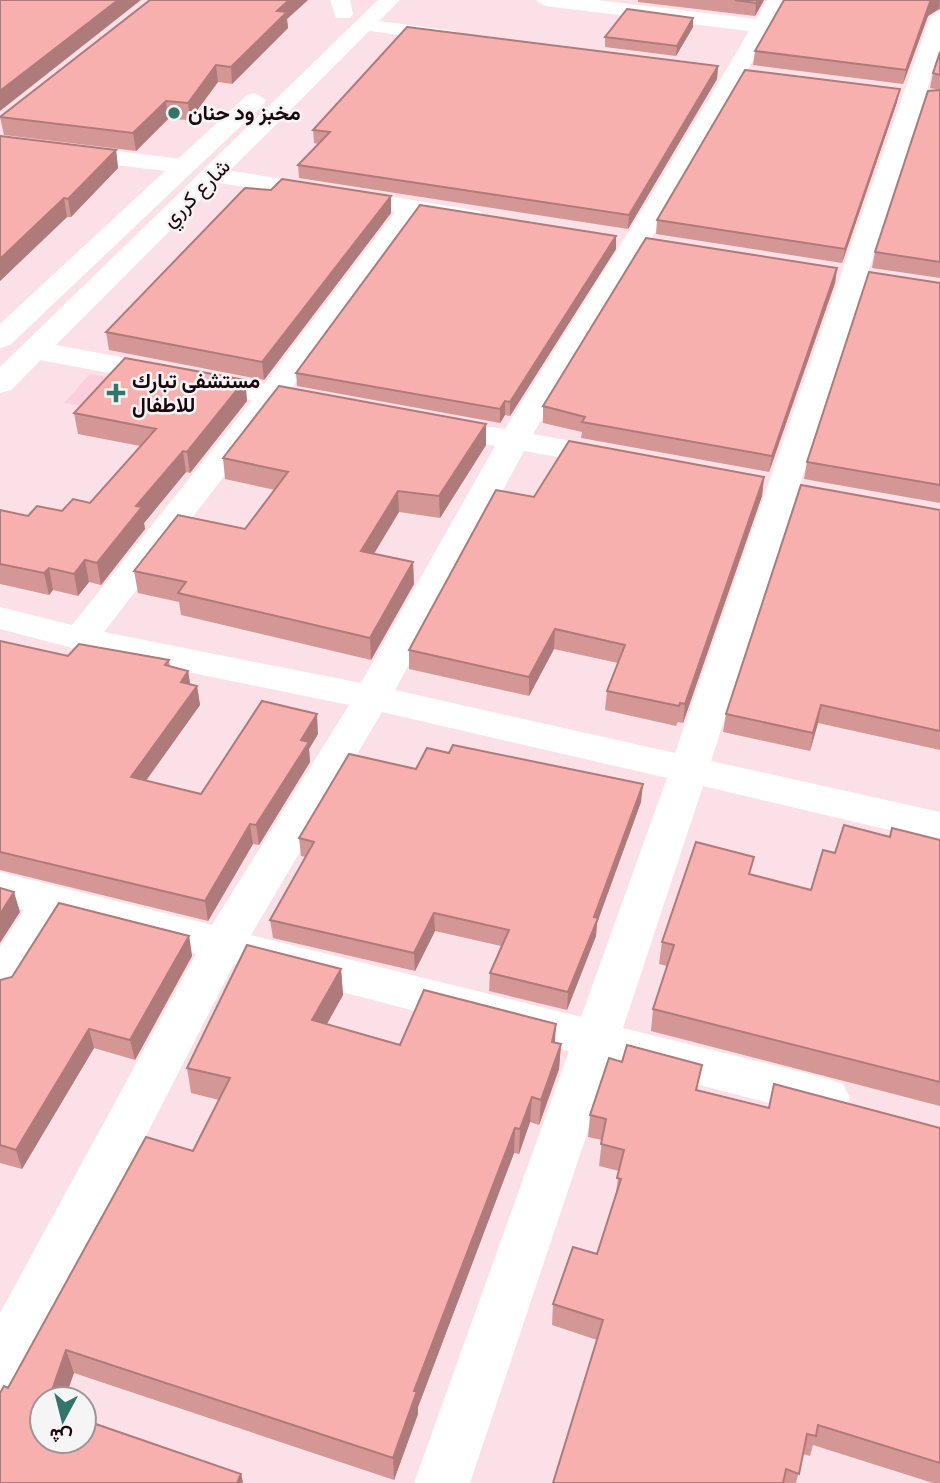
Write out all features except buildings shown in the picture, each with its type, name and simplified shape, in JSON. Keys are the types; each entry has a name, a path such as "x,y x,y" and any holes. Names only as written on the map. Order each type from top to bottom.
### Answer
{"street":[{"name":"شارع كرري","path":"0,339 351,10 390,0"},
{"path":"0,1366 223,944 372,697 514,440 662,199 770,13 545,0"},
{"name":"شارع كرري","path":"0,384 313,77 351,10"},
{"path":"351,10 474,39"},
{"path":"442,1483 689,770 940,17"},
{"path":"282,74 313,77"},
{"path":"886,92 940,99"},
{"path":"0,144 182,166"},
{"path":"215,176 490,219"},
{"path":"80,639 272,394 412,207"},
{"path":"36,349 350,409"},
{"path":"464,431 647,464"},
{"path":"0,618 80,639 372,697 940,827"},
{"path":"0,888 862,1108"},
{"path":"0,983 52,902"}],"shaded area":[{"name":"مستشفى تبارك للاطفال","path":"90,374 166,387 114,411 64,403"}],"place":[{"name":"مخبز ود حنان","path":"174,113"},
{"name":"مستشفى تبارك للاطفال","path":"116,393"}]}
